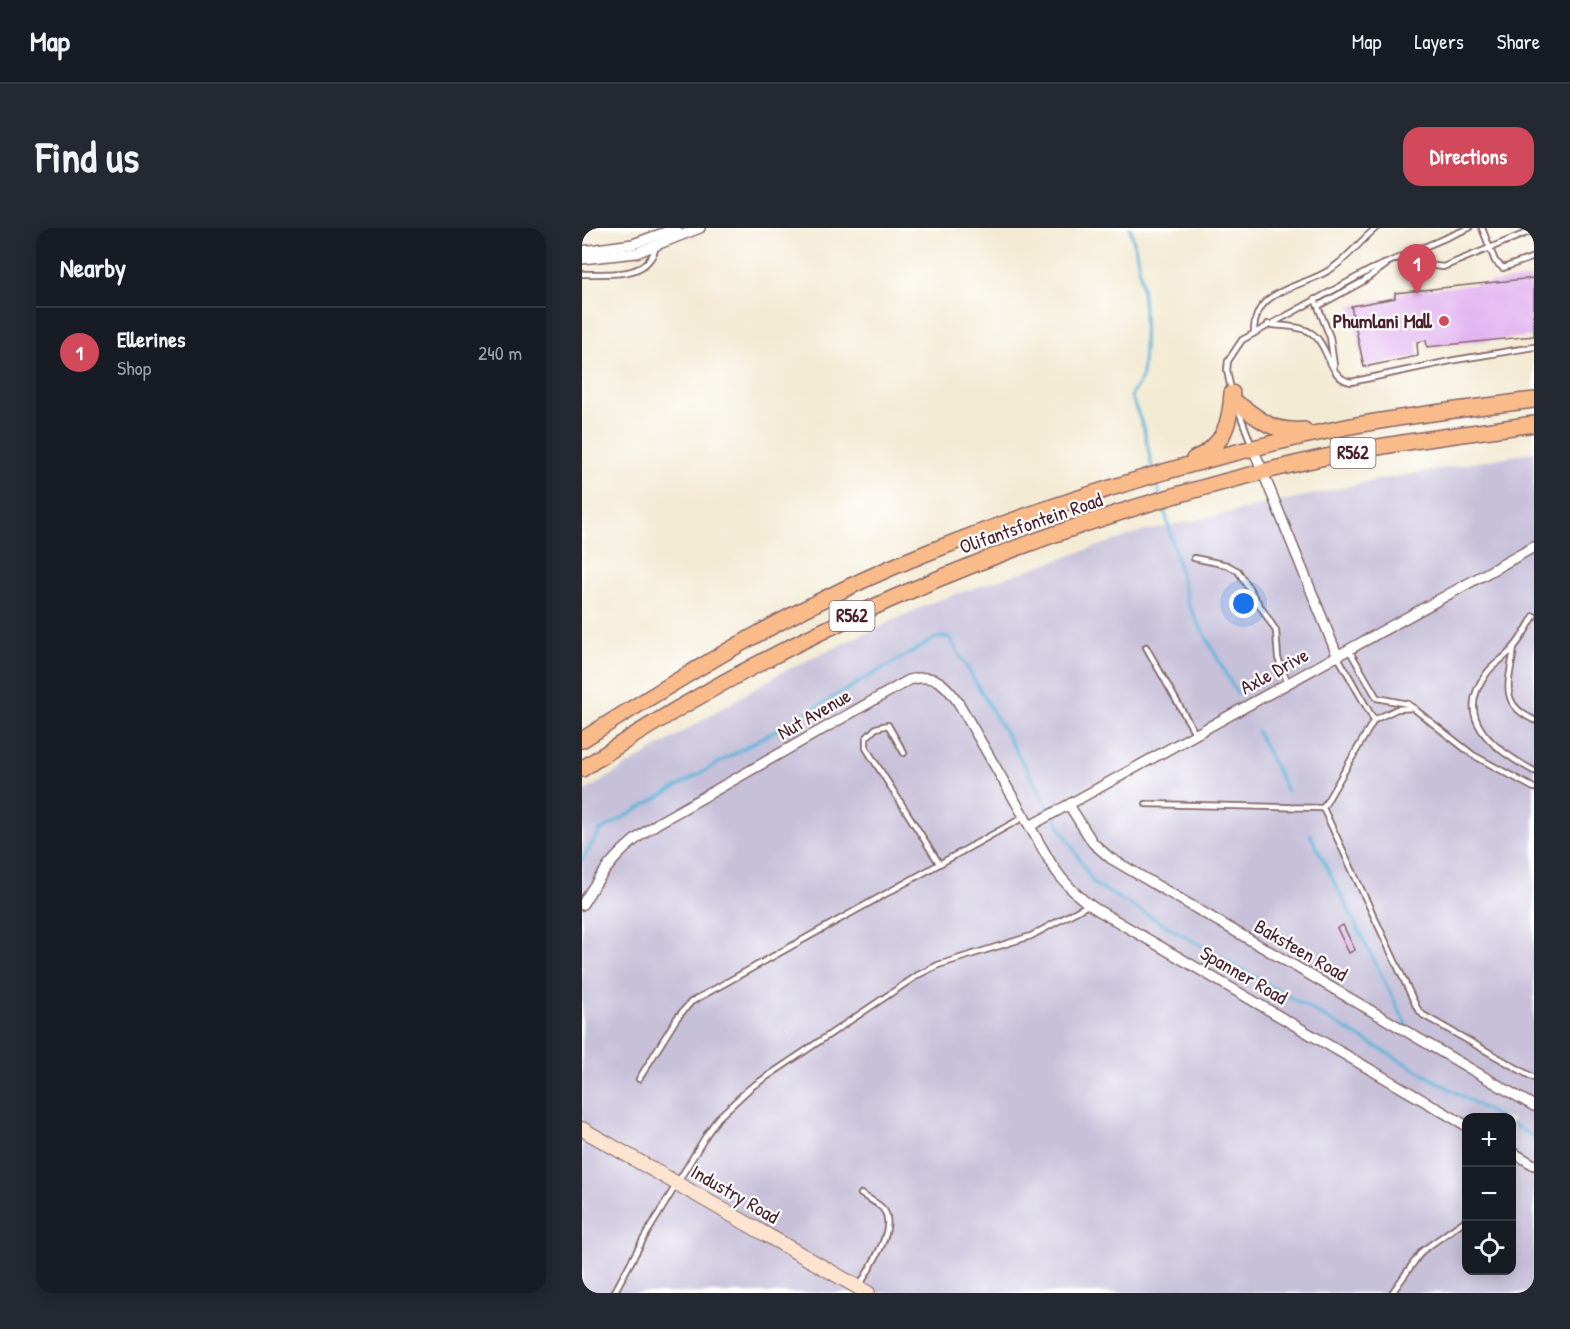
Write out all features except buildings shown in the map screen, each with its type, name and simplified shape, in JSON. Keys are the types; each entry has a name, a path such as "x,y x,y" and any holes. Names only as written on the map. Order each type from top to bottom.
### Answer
{"main road":[{"path":"1233,397 1262,422 1276,429 1345,428"},
{"path":"1169,470 1201,456 1221,440 1229,422 1233,397"},
{"name":"Olifantsfontein Road","path":"582,740 698,668 832,596 928,552 1133,481 1253,448 1345,428 1441,411 1534,400"},
{"name":"Olifantsfontein Road","path":"582,769 742,671 840,621 935,579 1030,543 1174,497 1265,473 1385,446 1534,424"}],"street":[{"path":"582,251 633,244 677,228"},
{"path":"582,259 610,258 656,247 700,228"},
{"path":"1253,448 1338,657"},
{"name":"Axle Drive","path":"1030,826 1534,547"},
{"name":"Nut Avenue","path":"582,905 604,868 633,840 870,702 909,680 921,677 939,679 947,686 1030,826"},
{"name":"Baksteen Road","path":"1069,805 1093,843 1110,858 1534,1106"},
{"name":"Spanner Road","path":"1030,826 1065,884 1088,905 1462,1123"},
{"name":"Industry Road","path":"582,1129 863,1290"},
{"path":"1516,1155 1534,1165"}],"lane":[{"path":"1254,332 1254,318 1263,304 1281,291 1329,271 1376,228"},
{"path":"1253,448 1233,397 1227,370 1229,356 1237,345 1254,332 1315,299 1418,249 1469,228"},
{"path":"1482,228 1495,261 1503,268 1534,258"},
{"path":"1418,249 1427,265 1436,268 1534,230"},
{"path":"582,274 636,271 648,263 656,247"},
{"path":"1318,306 1362,282 1390,262"},
{"path":"1315,299 1330,337 1334,368"},
{"path":"1268,324 1295,327 1311,333 1320,342 1342,380 1355,382 1455,360 1534,347"},
{"path":"1194,558 1227,565 1238,572 1276,631 1278,658 1288,684"},
{"path":"1534,616 1514,648 1487,673 1473,699 1472,711 1484,734 1508,756 1534,771"},
{"path":"1146,647 1196,735"},
{"path":"1514,648 1508,691 1511,705 1521,714 1534,720"},
{"path":"1349,650 1377,698 1408,704 1473,755 1534,788"},
{"path":"1338,657 1374,720"},
{"path":"1323,808 1374,720 1397,709 1414,708"},
{"path":"904,753 888,725 876,728 866,738 866,748 939,863"},
{"path":"1146,804 1323,808"},
{"path":"1323,808 1417,1008 1423,1015 1534,1078"},
{"path":"639,1079 678,1018 691,1002 1024,816"},
{"path":"614,1293 718,1118 750,1088 930,969 1031,936 1088,905"},
{"path":"861,1194 882,1207 886,1213 889,1228 863,1290"},
{"path":"1392,1293 1422,1251 1463,1221"}],"shaded area":[{"path":"1534,452 1534,1293 582,1293 582,793 782,672 933,602 1137,533 1378,480"}],"waterway":[{"path":"1130,228 1141,282 1144,320 1142,376 1131,396 1144,429 1153,472"},
{"path":"1156,481 1160,495"},
{"path":"1163,504 1188,604 1237,694"},
{"path":"582,860 600,831 936,638 949,637 1094,884 1491,1113"},
{"path":"1257,731 1287,791"},
{"path":"1310,834 1408,1028"},
{"path":"1516,1126 1534,1137"}],"place":[{"name":"Ellerines","path":"1417,294"},
{"name":"Phumlani Mall","path":"1444,321"}]}
